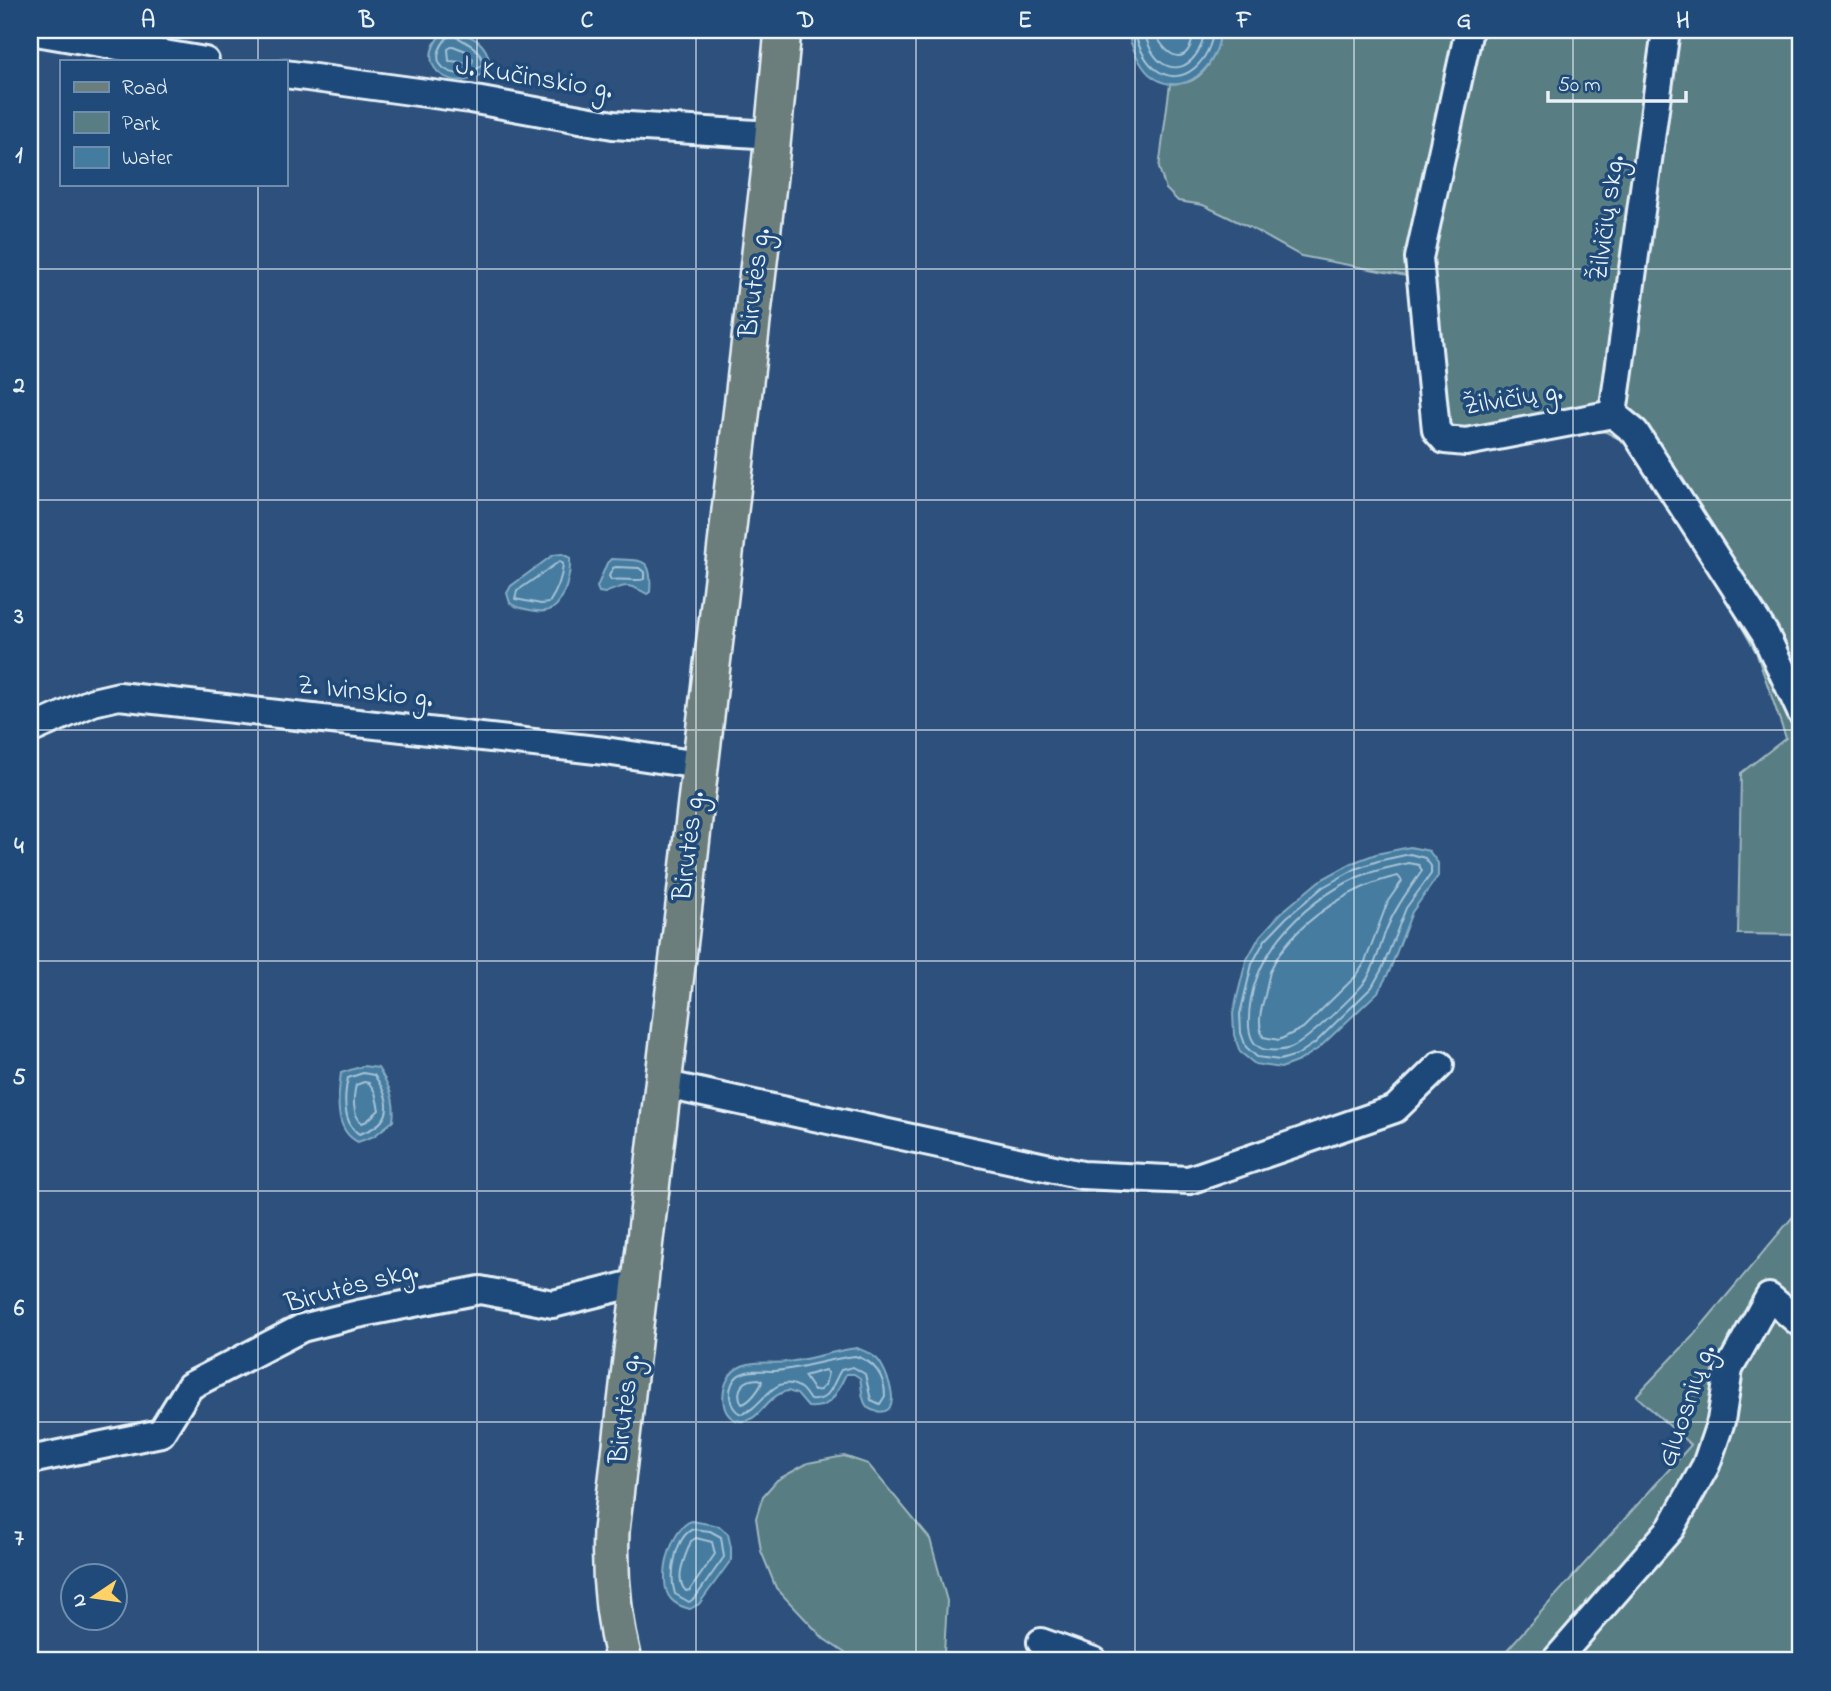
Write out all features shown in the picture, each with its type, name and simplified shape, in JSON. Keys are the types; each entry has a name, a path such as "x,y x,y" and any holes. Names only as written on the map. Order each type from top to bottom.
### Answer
{"main road":[{"name":"Birutės g.","path":"624,1661 616,1628 609,1565 611,1531 783,30"}],"street":[{"name":"Žilvičių g.","path":"1469,30 1419,258 1436,430 1445,440 1466,442 1613,414"},
{"name":"Žilvičių skg.","path":"1613,414 1666,30"},
{"path":"43,32 199,60"},
{"name":"J. Kučinskio g.","path":"287,74 470,99 613,125 773,135"},
{"path":"1613,414 1635,432 1765,634 1801,712"},
{"name":"Z. Ivinskio g.","path":"30,730 93,702 119,696 605,751 699,765"},
{"path":"662,1084 1083,1175 1189,1180 1395,1110 1440,1065"},
{"name":"Birutės skg.","path":"30,1460 161,1433 190,1386 302,1328 480,1290 553,1304 641,1282"},
{"name":"Gluosnių g.","path":"1555,1661 1671,1528 1706,1465 1721,1421 1728,1369 1769,1297 1801,1324"},
{"path":"1041,1642 1094,1661"}],"green space":[{"path":"1220,30 1801,30 1801,935 1738,934 1741,773 1786,738 1756,652 1691,538 1625,442 1606,432 1590,430 1433,441 1412,277 1301,256 1203,205 1178,201 1166,189 1159,168 1170,84 1191,81 1204,71 1216,51"},
{"path":"1801,1164 1801,1661 1497,1661 1691,1445 1636,1396 1692,1337 1796,1213"},
{"path":"844,1456 868,1464 930,1539 947,1601 944,1653 936,1661 857,1661 824,1639 776,1588 761,1551 756,1518 763,1496 777,1480 808,1463"}],"water":[{"path":"445,30 475,39 485,50 490,66 479,76 467,80 454,80 443,76 435,68 431,58 434,45"},
{"path":"1126,30 1220,30 1214,56 1206,67 1186,82 1174,84 1162,82 1149,74 1138,59"},
{"path":"562,554 570,558 569,571 564,593 557,605 541,611 519,608 510,603 507,593 511,586 553,555"},
{"path":"611,559 638,561 647,566 650,572 650,592 647,594 626,586 605,593 599,592 597,587"},
{"path":"1410,847 1429,851 1438,863 1438,876 1412,912 1389,972 1378,992 1319,1048 1299,1061 1281,1068 1255,1064 1240,1052 1234,1035 1233,1013 1246,961 1260,936 1282,912 1319,881 1352,863 1376,854"},
{"path":"363,1066 378,1068 391,1093 394,1113 393,1121 374,1136 358,1142 344,1129 339,1112 339,1092 341,1073"},
{"path":"857,1348 875,1357 885,1372 892,1400 890,1407 884,1411 871,1410 863,1399 860,1378 854,1374 846,1374 833,1398 823,1405 808,1407 797,1394 788,1391 780,1393 748,1420 733,1419 727,1413 724,1406 724,1388 733,1372 740,1367 797,1361"},
{"path":"692,1521 719,1526 728,1534 731,1560 699,1604 690,1609 679,1606 671,1599 665,1581 672,1544 684,1525"}]}
